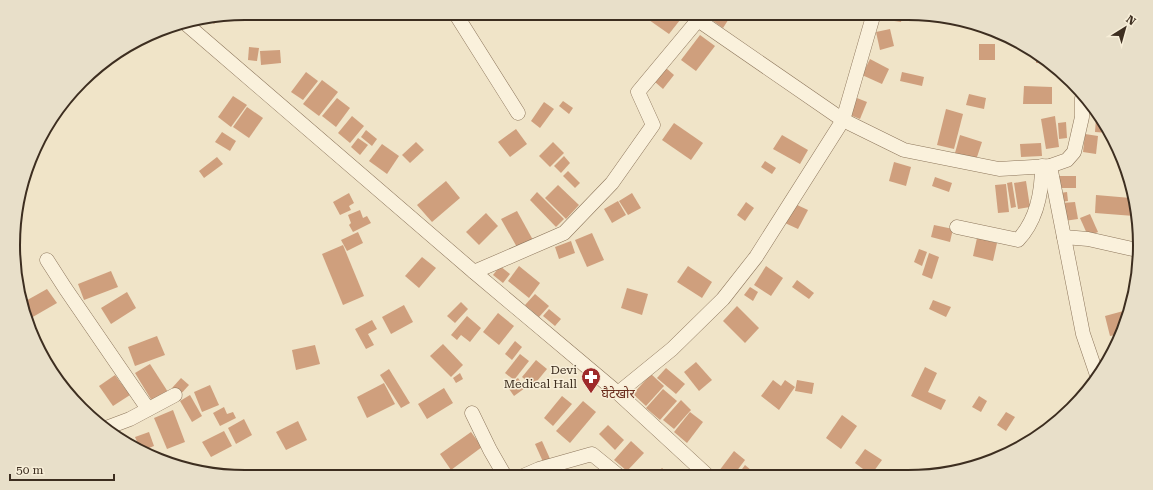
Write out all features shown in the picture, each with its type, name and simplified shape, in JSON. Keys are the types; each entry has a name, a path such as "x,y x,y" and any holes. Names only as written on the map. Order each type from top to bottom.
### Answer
{"street":[{"path":"459,20 518,112"},
{"path":"474,272 564,233 612,183 653,125 638,92 697,20"},
{"path":"706,20 843,120 904,150 999,169 1046,166 1067,160 1074,152 1082,117 1082,102"},
{"path":"618,393 672,349 723,299 756,257 843,120 872,20"},
{"path":"190,27 474,272 618,393 701,470"},
{"path":"957,227 1018,240 1025,232 1036,210 1046,166"},
{"path":"1046,166 1064,237 1083,334 1095,370"},
{"path":"1064,237 1088,239 1133,249"},
{"path":"47,260 64,288 148,409"},
{"path":"111,426 130,419 175,395"},
{"path":"472,413 502,470"},
{"path":"538,470 592,454 612,470"}],"building":[{"path":"649,20 680,20 669,34"},
{"path":"712,20 728,20 723,28"},
{"path":"888,20 901,20 901,22"},
{"path":"890,29 894,46 880,50 876,32"},
{"path":"700,35 715,46 696,71 681,60"},
{"path":"979,44 995,44 995,60 979,60"},
{"path":"249,47 259,48 257,61 248,60"},
{"path":"280,50 281,63 261,65 260,51"},
{"path":"870,59 889,69 882,84 862,75"},
{"path":"666,68 674,75 663,89 655,82"},
{"path":"306,72 318,81 303,100 291,92"},
{"path":"902,72 924,77 922,86 900,81"},
{"path":"322,80 338,92 319,116 303,104"},
{"path":"1024,86 1052,87 1052,104 1023,104"},
{"path":"969,94 986,98 984,109 966,105"},
{"path":"233,96 247,105 231,127 218,117"},
{"path":"337,98 350,108 336,127 322,116"},
{"path":"857,98 867,102 860,119 850,115"},
{"path":"563,101 573,108 569,114 559,106"},
{"path":"544,102 554,109 540,128 531,121"},
{"path":"247,107 263,118 249,138 233,127"},
{"path":"946,109 963,114 954,149 937,145"},
{"path":"352,116 364,126 350,143 338,133"},
{"path":"1055,116 1059,147 1046,149 1041,119"},
{"path":"1096,121 1103,133 1095,132"},
{"path":"1066,122 1067,138 1059,139 1058,123"},
{"path":"674,123 703,143 691,160 662,140"},
{"path":"516,129 527,144 510,157 498,142"},
{"path":"366,130 377,139 372,146 361,137"},
{"path":"222,132 236,141 230,151 215,142"},
{"path":"1085,134 1098,136 1096,154 1083,152"},
{"path":"782,135 808,150 800,164 773,149"},
{"path":"960,135 982,142 976,160 955,153"},
{"path":"358,138 368,145 360,155 351,147"},
{"path":"416,142 424,150 410,163 402,155"},
{"path":"553,142 564,153 550,167 539,156"},
{"path":"1041,143 1042,156 1021,157 1020,144"},
{"path":"382,144 399,156 387,174 369,161"},
{"path":"564,156 570,163 561,173 554,166"},
{"path":"217,157 223,164 204,178 199,171"},
{"path":"765,161 776,168 772,174 761,167"},
{"path":"894,162 911,167 906,186 889,181"},
{"path":"568,171 580,183 575,188 563,176"},
{"path":"1056,176 1076,176 1076,188 1056,188"},
{"path":"935,177 952,183 949,192 932,186"},
{"path":"446,181 460,198 432,222 417,205"},
{"path":"1026,181 1030,207 1018,209 1014,183"},
{"path":"1012,182 1016,207 1011,208 1007,183"},
{"path":"1006,184 1009,212 998,213 995,185"},
{"path":"558,185 579,205 566,219 545,198"},
{"path":"537,192 564,219 556,227 530,200"},
{"path":"1067,192 1068,201 1061,202 1060,193"},
{"path":"349,193 354,203 349,206 351,210 340,215 333,202"},
{"path":"632,193 641,208 628,215 619,201"},
{"path":"1096,195 1128,198 1131,216 1095,213"},
{"path":"618,201 626,215 612,223 604,209"},
{"path":"746,202 754,208 745,221 737,215"},
{"path":"1075,202 1078,219 1064,221 1062,203"},
{"path":"795,204 808,210 798,229 785,223"},
{"path":"360,210 363,218 367,216 371,223 353,232 349,225 351,223 348,215"},
{"path":"517,211 533,240 518,249 501,219"},
{"path":"486,213 498,226 479,245 466,232"},
{"path":"1090,214 1098,232 1088,236 1080,218"},
{"path":"934,225 953,229 950,242 931,237"},
{"path":"358,232 363,243 347,251 341,240"},
{"path":"592,233 604,260 587,267 575,240"},
{"path":"977,238 997,243 993,261 973,256"},
{"path":"571,241 575,253 559,259 555,247"},
{"path":"343,245 364,296 343,305 322,254"},
{"path":"919,249 927,252 922,266 914,262"},
{"path":"929,253 939,257 932,279 922,275"},
{"path":"422,257 436,268 419,288 405,276"},
{"path":"500,266 510,274 503,283 493,275"},
{"path":"519,266 540,283 529,298 508,281"},
{"path":"688,266 712,282 702,298 677,282"},
{"path":"766,266 783,278 771,296 754,285"},
{"path":"111,271 118,287 84,300 78,284"},
{"path":"797,280 814,293 809,299 792,287"},
{"path":"750,287 758,292 753,301 744,295"},
{"path":"627,288 648,294 642,315 621,308"},
{"path":"47,289 57,303 32,317 27,300"},
{"path":"127,292 136,308 111,324 101,308"},
{"path":"535,294 549,306 539,317 525,305"},
{"path":"933,300 951,307 946,317 929,309"},
{"path":"461,302 468,309 455,323 447,316"},
{"path":"404,305 413,322 391,334 382,317"},
{"path":"737,306 759,328 745,343 723,321"},
{"path":"549,309 561,319 555,326 543,316"},
{"path":"1123,311 1114,335 1110,336 1105,316"},
{"path":"498,313 514,326 499,345 483,332"},
{"path":"467,316 481,328 470,342 461,335 457,340 451,335"},
{"path":"372,320 377,329 368,334 374,345 366,349 355,329"},
{"path":"157,336 165,355 135,366 128,347"},
{"path":"515,341 522,347 512,360 505,354"},
{"path":"443,344 463,365 451,377 430,356"},
{"path":"315,345 320,364 296,370 292,350"},
{"path":"520,354 529,361 514,380 505,373"},
{"path":"536,360 547,369 533,386 522,377"},
{"path":"696,362 712,380 699,391 684,372"},
{"path":"150,364 168,392 152,401 135,373"},
{"path":"925,367 937,373 928,392 946,400 941,410 911,396"},
{"path":"666,368 685,384 676,394 657,378"},
{"path":"389,369 410,403 401,408 380,375"},
{"path":"460,373 463,379 456,383 453,378"},
{"path":"651,374 664,386 646,406 633,394"},
{"path":"115,375 130,395 113,406 99,386"},
{"path":"181,378 189,385 179,396 172,388"},
{"path":"518,378 525,388 514,396 507,386"},
{"path":"773,380 781,386 785,380 795,387 779,410 761,396"},
{"path":"797,380 814,383 812,394 795,391"},
{"path":"384,383 395,404 367,418 357,397"},
{"path":"210,385 219,405 202,412 194,392"},
{"path":"444,388 453,403 427,419 418,404"},
{"path":"663,389 677,401 660,420 646,408"},
{"path":"190,395 202,416 192,422 180,401"},
{"path":"562,396 572,404 553,426 544,418"},
{"path":"979,396 987,401 981,412 972,407"},
{"path":"681,400 691,410 674,429 663,420"},
{"path":"583,401 596,412 570,443 556,431"},
{"path":"224,407 227,414 233,412 236,418 220,426 213,413"},
{"path":"173,410 185,442 167,449 154,418"},
{"path":"690,412 703,422 687,443 674,432"},
{"path":"1006,412 1015,417 1006,431 997,425"},
{"path":"842,415 857,426 841,449 826,438"},
{"path":"244,419 252,435 236,444 228,428"},
{"path":"298,421 307,440 286,450 276,432"},
{"path":"608,425 624,440 615,450 599,434"},
{"path":"224,431 232,446 211,457 202,442"},
{"path":"149,432 154,446 148,448 145,447 138,443 135,437"},
{"path":"471,432 482,447 451,470 440,454"},
{"path":"542,441 551,461 544,464 535,444"},
{"path":"631,441 644,453 628,470 626,470 614,460"},
{"path":"865,449 882,460 875,470 864,470 855,463"},
{"path":"734,451 745,460 738,470 720,470"},
{"path":"745,465 751,470 741,470"}],"place":[{"name":"Devi Medical Hall","path":"591,394"}],"district":[{"name":"घैटेखोर","path":"618,393"}]}
